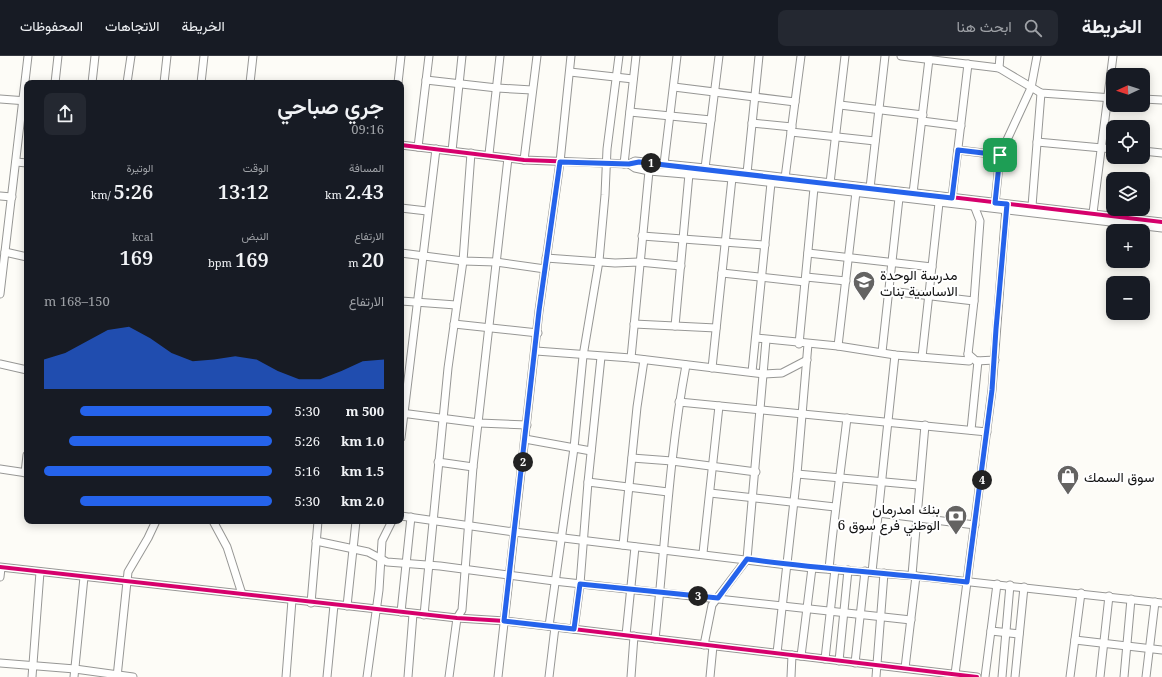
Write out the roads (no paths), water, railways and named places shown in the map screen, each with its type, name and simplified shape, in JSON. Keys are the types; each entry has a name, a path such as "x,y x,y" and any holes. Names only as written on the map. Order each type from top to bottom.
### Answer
{"street":[{"path":"26,80 28,56"},
{"path":"55,80 58,56"},
{"path":"92,80 96,56"},
{"path":"127,80 131,56"},
{"path":"164,80 167,56"},
{"path":"201,80 204,56"},
{"path":"250,80 253,56"},
{"path":"398,80 401,56"},
{"path":"418,147 429,56"},
{"path":"452,151 462,56"},
{"path":"490,154 500,56"},
{"path":"524,160 537,56"},
{"path":"498,677 546,258 560,162 571,56"},
{"path":"549,677 554,581 562,537 574,448 583,356 599,261 605,195 606,163 619,56"},
{"path":"626,164 636,56"},
{"path":"664,164 677,56"},
{"path":"705,168 719,56"},
{"path":"746,173 759,56"},
{"path":"785,178 801,56"},
{"path":"830,183 845,56"},
{"path":"870,188 885,56"},
{"path":"901,56 999,68 1040,93 1106,97"},
{"path":"999,68 1000,56"},
{"path":"995,203 1000,155 1031,88 1037,56"},
{"path":"1112,68 1113,56"},
{"path":"913,193 929,59"},
{"path":"952,198 968,64"},
{"path":"570,72 633,79"},
{"path":"426,80 459,85 532,90"},
{"path":"674,87 795,102"},
{"path":"1032,206 1040,93"},
{"path":"0,99 24,101"},
{"path":"1150,99 1162,100"},
{"path":"840,105 879,110 961,126"},
{"path":"0,289 24,108"},
{"path":"630,112 711,120"},
{"path":"1093,213 1109,112"},
{"path":"752,123 836,137 875,141"},
{"path":"1037,142 1106,148"},
{"path":"404,145 490,154 524,160 626,164 635,162 705,168 995,203 1006,207 1162,228"},
{"path":"404,399 418,302 427,211 436,149"},
{"path":"958,150 1000,155"},
{"path":"1150,152 1162,153"},
{"path":"424,615 430,565 438,462 456,305 463,261 471,153"},
{"path":"449,677 457,618 462,610 467,526 473,467 490,328 508,158"},
{"path":"16,162 24,163"},
{"path":"626,164 635,168 649,171 732,178 856,192 975,208 1032,206 1162,222"},
{"path":"631,358 639,262 649,171"},
{"path":"675,326 689,174"},
{"path":"712,368 732,178"},
{"path":"752,372 771,183"},
{"path":"799,344 814,188"},
{"path":"838,346 856,192"},
{"path":"0,196 12,197"},
{"path":"882,352 899,198"},
{"path":"922,357 939,203"},
{"path":"959,675 967,582 995,360 996,329 1006,207"},
{"path":"404,208 427,211"},
{"path":"756,338 799,344 838,346 895,355 969,362 968,354 974,301 980,221 975,208"},
{"path":"642,236 765,245"},
{"path":"5,252 24,256"},
{"path":"404,253 463,261 496,262 545,269"},
{"path":"808,253 932,267"},
{"path":"546,258 616,263 639,262 681,266"},
{"path":"722,273 762,278 846,280"},
{"path":"888,291 974,301"},
{"path":"404,301 456,305"},
{"path":"454,324 538,332"},
{"path":"634,324 716,328"},
{"path":"704,645 711,609 747,559 756,472 766,340"},
{"path":"777,653 784,606 803,413 808,344"},
{"path":"536,351 583,356 631,358 764,374 782,373 807,360"},
{"path":"968,354 976,361 995,360"},
{"path":"855,662 860,616 869,572 878,513 889,422 895,355"},
{"path":"574,629 580,584 588,482 601,357"},
{"path":"623,545 644,360"},
{"path":"970,430 978,361"},
{"path":"0,364 24,369"},
{"path":"655,639 668,492 679,402 686,365"},
{"path":"679,402 987,432"},
{"path":"703,553 719,406"},
{"path":"404,413 479,423 528,425"},
{"path":"826,659 830,612 835,507 840,479 847,418"},
{"path":"905,668 911,620 918,485 925,425"},
{"path":"525,439 591,450"},
{"path":"632,458 672,461 756,472"},
{"path":"438,462 473,467"},
{"path":"0,469 24,473"},
{"path":"797,474 918,485"},
{"path":"588,482 668,492"},
{"path":"710,493 835,507"},
{"path":"878,513 975,525"},
{"path":"404,516 514,532 635,547 703,553 812,568 914,575 1158,602 1146,677"},
{"path":"401,612 411,517"},
{"path":"120,676 129,569 155,524"},
{"path":"215,524 227,547 242,594"},
{"path":"311,602 318,524"},
{"path":"347,606 356,524"},
{"path":"367,677 376,610 382,541 390,524"},
{"path":"316,541 368,552 381,560 580,584 718,598 860,616 911,620"},
{"path":"626,635 635,547"},
{"path":"0,578 1,567 413,614 504,621 977,677"},
{"path":"801,656 812,568"},
{"path":"839,661 848,570"},
{"path":"32,677 40,572"},
{"path":"876,677 879,617 884,573"},
{"path":"74,677 84,576"},
{"path":"985,677 997,584"},
{"path":"1002,677 1010,586"},
{"path":"1015,677 1024,587"},
{"path":"1070,677 1081,593"},
{"path":"1100,677 1109,596"},
{"path":"1124,677 1131,599"},
{"path":"286,677 292,600"},
{"path":"327,677 334,605"},
{"path":"408,677 413,614"},
{"path":"991,631 1019,634"},
{"path":"631,677 634,636"},
{"path":"1075,640 1162,650"},
{"path":"710,677 713,646"},
{"path":"791,677 792,655"},
{"path":"0,663 75,669 133,677"}],"place":[{"name":"مدرسة الوحدة الاساسية بنات","path":"864,302"},
{"name":"سوق السمك","path":"1068,496"},
{"name":"بنك امدرمان الوطني فرع سوق 6","path":"956,536"}]}
